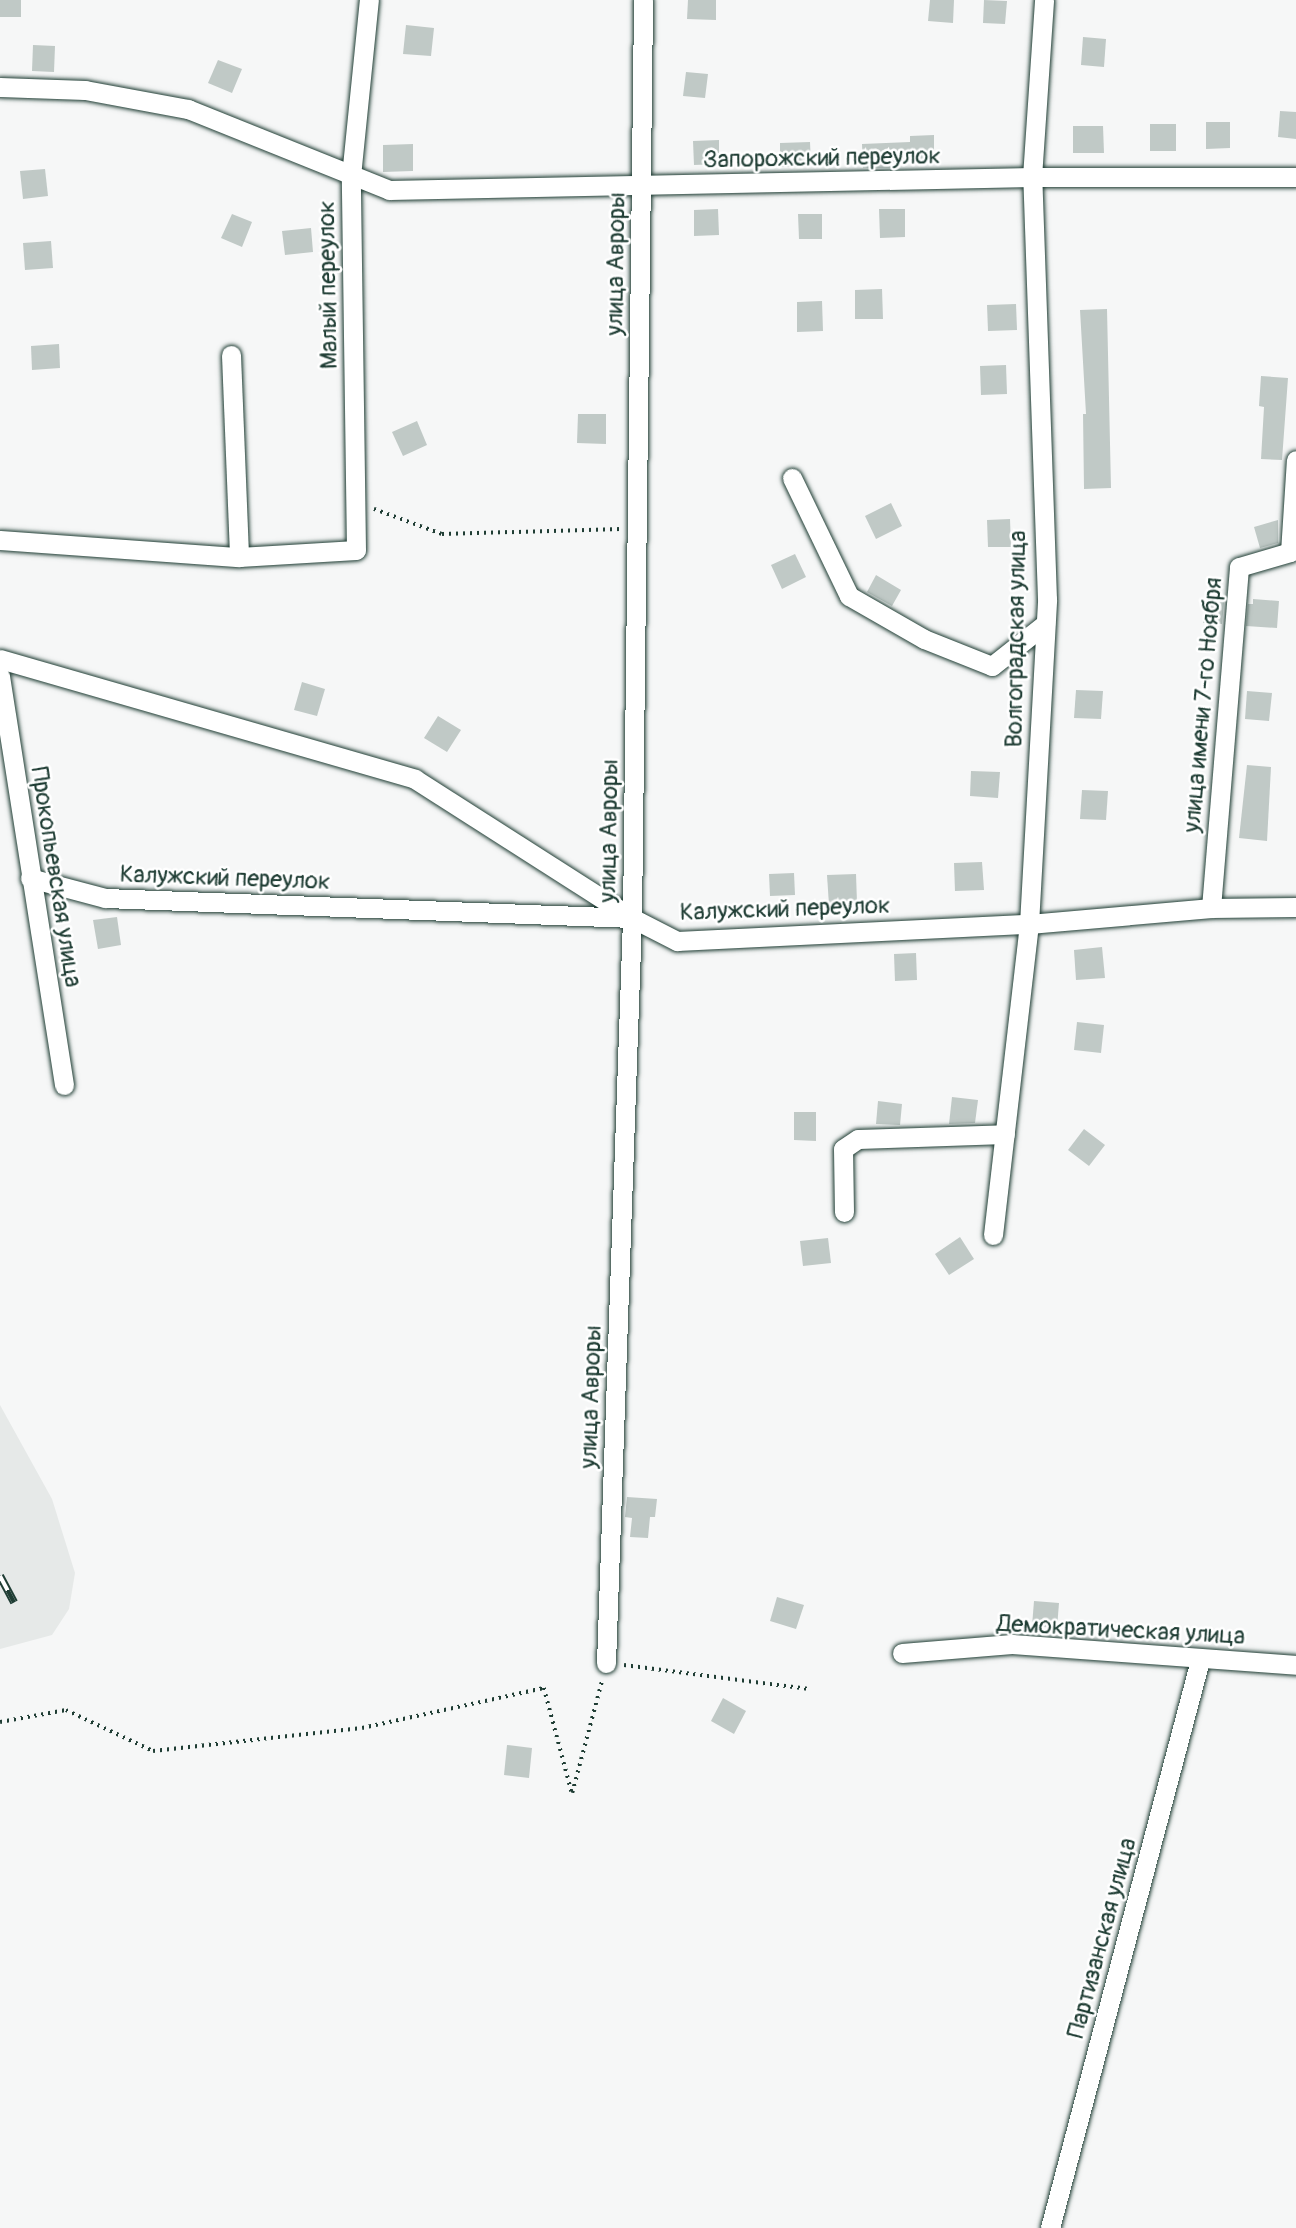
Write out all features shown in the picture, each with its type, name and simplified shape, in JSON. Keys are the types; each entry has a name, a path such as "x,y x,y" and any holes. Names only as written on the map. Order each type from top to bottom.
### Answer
{"street":[{"path":"351,176 369,0"},
{"name":"улица Авроры","path":"606,1663 632,918 643,0"},
{"name":"Волгоградская улица","path":"993,1235 1029,924 1045,624 1032,177 1044,0"},
{"name":"Малый переулок","path":"0,86 85,90 188,109 351,176 356,550 239,557"},
{"name":"Запорожский переулок","path":"351,176 389,190 642,187 1032,177 1296,177"},
{"path":"0,540 239,557 231,355"},
{"name":"улица имени 7-го Ноября","path":"1211,908 1239,566 1290,552 1296,460"},
{"path":"792,478 849,596 924,639 992,666 1045,624"},
{"path":"0,659 415,779 632,918"},
{"name":"Прокопьевская улица","path":"0,676 64,1085"},
{"name":"Калужский переулок","path":"30,878 105,898 632,918 677,942 1029,924 1211,908 1296,907"},
{"path":"844,1212 843,1149 858,1139 1005,1133"},
{"name":"Демократическая улица","path":"902,1654 1012,1644 1296,1665"},
{"name":"Партизанская улица","path":"1050,2228 1200,1660"}],"path":[{"path":"356,502 442,534 637,528"},
{"path":"0,1723 65,1710 153,1751 362,1728 544,1688 572,1793 606,1663 809,1689"}],"shaded area":[{"path":"0,1405 52,1499 75,1573 69,1609 52,1635 0,1649"}],"building":[{"path":"0,0 21,0 21,17 0,17"},
{"path":"688,0 716,0 716,20 687,19"},
{"path":"930,0 954,0 953,23 928,21"},
{"path":"984,0 1007,1 1005,24 983,23"},
{"path":"406,25 434,28 431,56 403,54"},
{"path":"1083,37 1106,39 1104,67 1081,65"},
{"path":"33,45 55,46 54,72 32,71"},
{"path":"218,60 242,69 232,93 208,83"},
{"path":"686,72 708,74 705,98 683,96"},
{"path":"1280,111 1296,112 1296,139 1278,137"},
{"path":"1206,122 1230,122 1230,148 1206,149"},
{"path":"1150,124 1176,124 1176,151 1150,151"},
{"path":"1073,126 1103,126 1104,153 1073,153"},
{"path":"934,135 934,161 891,162 891,168 863,168 862,144 910,142 910,136"},
{"path":"719,140 719,164 694,165 693,141"},
{"path":"810,142 811,166 780,167 780,143"},
{"path":"413,144 413,171 383,172 383,145"},
{"path":"45,169 48,196 23,199 20,171"},
{"path":"718,209 719,235 694,236 694,210"},
{"path":"879,209 905,209 905,237 880,238"},
{"path":"232,214 252,222 242,247 221,238"},
{"path":"798,214 822,214 822,239 799,239"},
{"path":"311,228 313,252 285,255 282,231"},
{"path":"51,241 53,268 25,270 23,243"},
{"path":"882,289 883,319 855,319 855,290"},
{"path":"822,301 823,331 797,332 797,302"},
{"path":"1016,304 1017,330 988,331 987,305"},
{"path":"1107,309 1111,488 1084,489 1083,414 1086,414 1080,310"},
{"path":"59,344 60,368 32,370 31,346"},
{"path":"1006,365 1007,394 981,395 980,366"},
{"path":"1261,376 1288,378 1282,460 1261,459 1264,407 1259,406"},
{"path":"578,414 606,414 606,444 577,443"},
{"path":"417,421 427,445 403,456 392,432"},
{"path":"891,503 902,526 876,539 865,516"},
{"path":"1010,519 1011,547 988,547 987,520"},
{"path":"1278,520 1278,543 1260,548 1254,527"},
{"path":"795,554 806,577 782,589 771,565"},
{"path":"876,575 901,590 892,606 867,592"},
{"path":"1253,599 1279,601 1277,628 1246,626 1248,604 1253,604"},
{"path":"1205,600 1224,602 1222,624 1203,623"},
{"path":"302,682 325,689 317,716 294,710"},
{"path":"1076,690 1103,691 1101,719 1074,718"},
{"path":"1247,691 1272,693 1269,721 1245,719"},
{"path":"438,716 461,730 447,752 424,738"},
{"path":"1247,765 1271,767 1267,841 1239,838"},
{"path":"971,771 1000,772 998,798 970,796"},
{"path":"1082,790 1108,791 1106,820 1080,819"},
{"path":"982,862 984,890 955,891 954,863"},
{"path":"794,873 795,895 770,896 769,874"},
{"path":"856,874 857,903 829,905 827,875"},
{"path":"117,917 121,945 98,949 93,920"},
{"path":"1102,947 1105,978 1076,980 1074,950"},
{"path":"916,953 917,980 895,981 894,954"},
{"path":"1077,1022 1104,1025 1101,1053 1074,1050"},
{"path":"952,1097 978,1100 975,1123 949,1124"},
{"path":"878,1101 902,1104 900,1125 876,1124"},
{"path":"794,1112 816,1112 816,1141 794,1140"},
{"path":"1084,1129 1105,1145 1089,1166 1068,1150"},
{"path":"960,1237 974,1259 949,1275 935,1254"},
{"path":"828,1238 831,1263 803,1266 800,1241"},
{"path":"627,1497 657,1499 655,1517 650,1517 648,1538 630,1537 632,1518 625,1517"},
{"path":"777,1597 804,1605 796,1629 770,1621"},
{"path":"1034,1601 1059,1603 1057,1628 1032,1626"},
{"path":"723,1698 746,1711 734,1734 711,1721"},
{"path":"507,1745 532,1748 529,1778 504,1775"}],"railway":[{"path":"0,1576 14,1602"}]}
